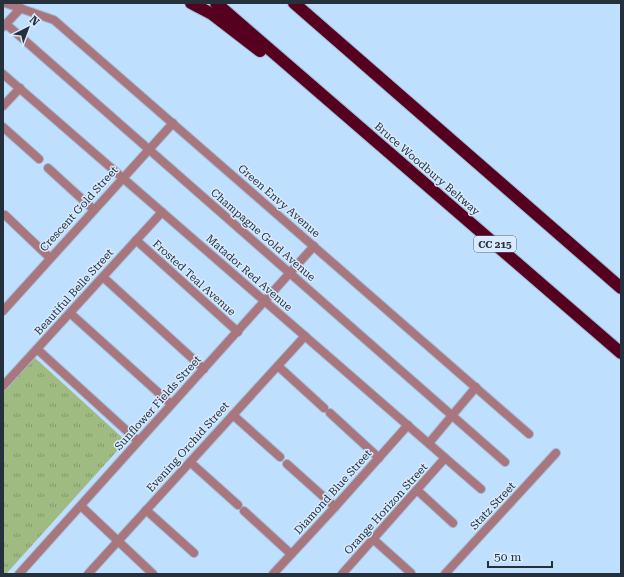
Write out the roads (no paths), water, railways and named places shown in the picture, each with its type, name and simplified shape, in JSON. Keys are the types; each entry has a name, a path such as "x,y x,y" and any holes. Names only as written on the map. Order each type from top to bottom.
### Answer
{"highway":[{"path":"191,3 212,14 368,135"},
{"name":"Bruce Woodbury Beltway","path":"216,3 621,353"},
{"path":"294,3 621,288"},
{"path":"307,3 371,70"}],"street":[{"name":"Green Envy Avenue","path":"5,3 54,20 529,434"},
{"path":"4,26 21,8"},
{"name":"Champagne Gold Avenue","path":"4,26 149,150 505,462"},
{"name":"Matador Red Avenue","path":"3,74 481,489"},
{"path":"3,106 20,88"},
{"name":"Crescent Gold Street","path":"4,307 173,123"},
{"path":"3,127 39,159"},
{"path":"48,168 94,210"},
{"name":"Beautiful Belle Street","path":"3,386 162,212"},
{"path":"5,216 50,258"},
{"name":"Frosted Teal Avenue","path":"136,240 238,332"},
{"name":"Sunflower Fields Street","path":"19,574 314,246"},
{"path":"103,277 204,369"},
{"path":"70,313 171,404"},
{"name":"Evening Orchid Street","path":"88,574 306,336"},
{"path":"37,349 138,441"},
{"path":"278,366 379,458"},
{"path":"429,443 476,387"},
{"path":"233,415 280,457"},
{"name":"Diamond Blue Street","path":"273,574 408,425"},
{"name":"Statz Street","path":"445,574 556,453"},
{"name":"Orange Horizon Street","path":"342,574 446,458"},
{"path":"190,462 291,554"},
{"path":"287,464 335,507"},
{"path":"417,490 453,523"},
{"path":"81,506 153,574"},
{"path":"146,510 194,553"},
{"path":"373,539 411,573"}]}
